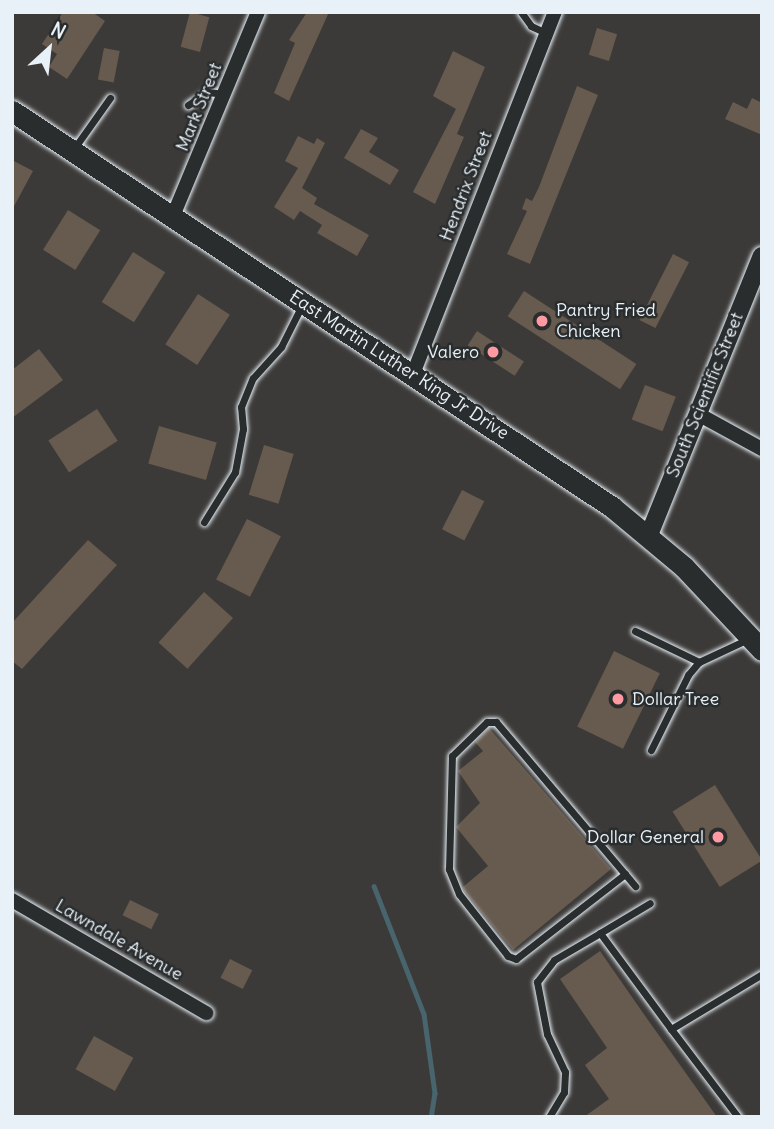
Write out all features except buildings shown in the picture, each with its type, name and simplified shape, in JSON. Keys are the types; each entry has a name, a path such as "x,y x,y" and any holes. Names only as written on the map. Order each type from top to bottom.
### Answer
{"main road":[{"name":"East Martin Luther King Jr Drive","path":"12,111 413,374 649,535 757,643"}],"street":[{"name":"Mark Street","path":"173,216 258,12"},
{"name":"Hendrix Street","path":"413,374 555,12"},
{"name":"South Scientific Street","path":"649,535 762,256"},
{"path":"698,414 762,449"},
{"name":"Lawndale Avenue","path":"12,900 206,1013"}],"lane":[{"path":"521,12 531,26 547,33"},
{"path":"188,105 208,92 225,94"},
{"path":"73,150 110,98"},
{"path":"204,522 234,472 243,429 241,407 253,379 281,347 303,302"},
{"path":"635,631 699,662"},
{"path":"651,750 688,675 699,662 757,643"},
{"path":"625,874 516,959 508,957 459,894 449,869 452,756 487,722 496,722 625,874 635,886"},
{"path":"549,1117 564,1092 565,1072 547,1034 537,982 554,960 650,903"},
{"path":"600,933 738,1117"},
{"path":"671,1029 762,974"}],"waterway":[{"path":"374,886 424,1014 435,1093 431,1117"}],"place":[{"name":"Pantry Fried Chicken","path":"542,321"},
{"name":"Valero","path":"493,352"},
{"name":"Dollar Tree","path":"618,699"},
{"name":"Dollar General","path":"718,837"}]}
